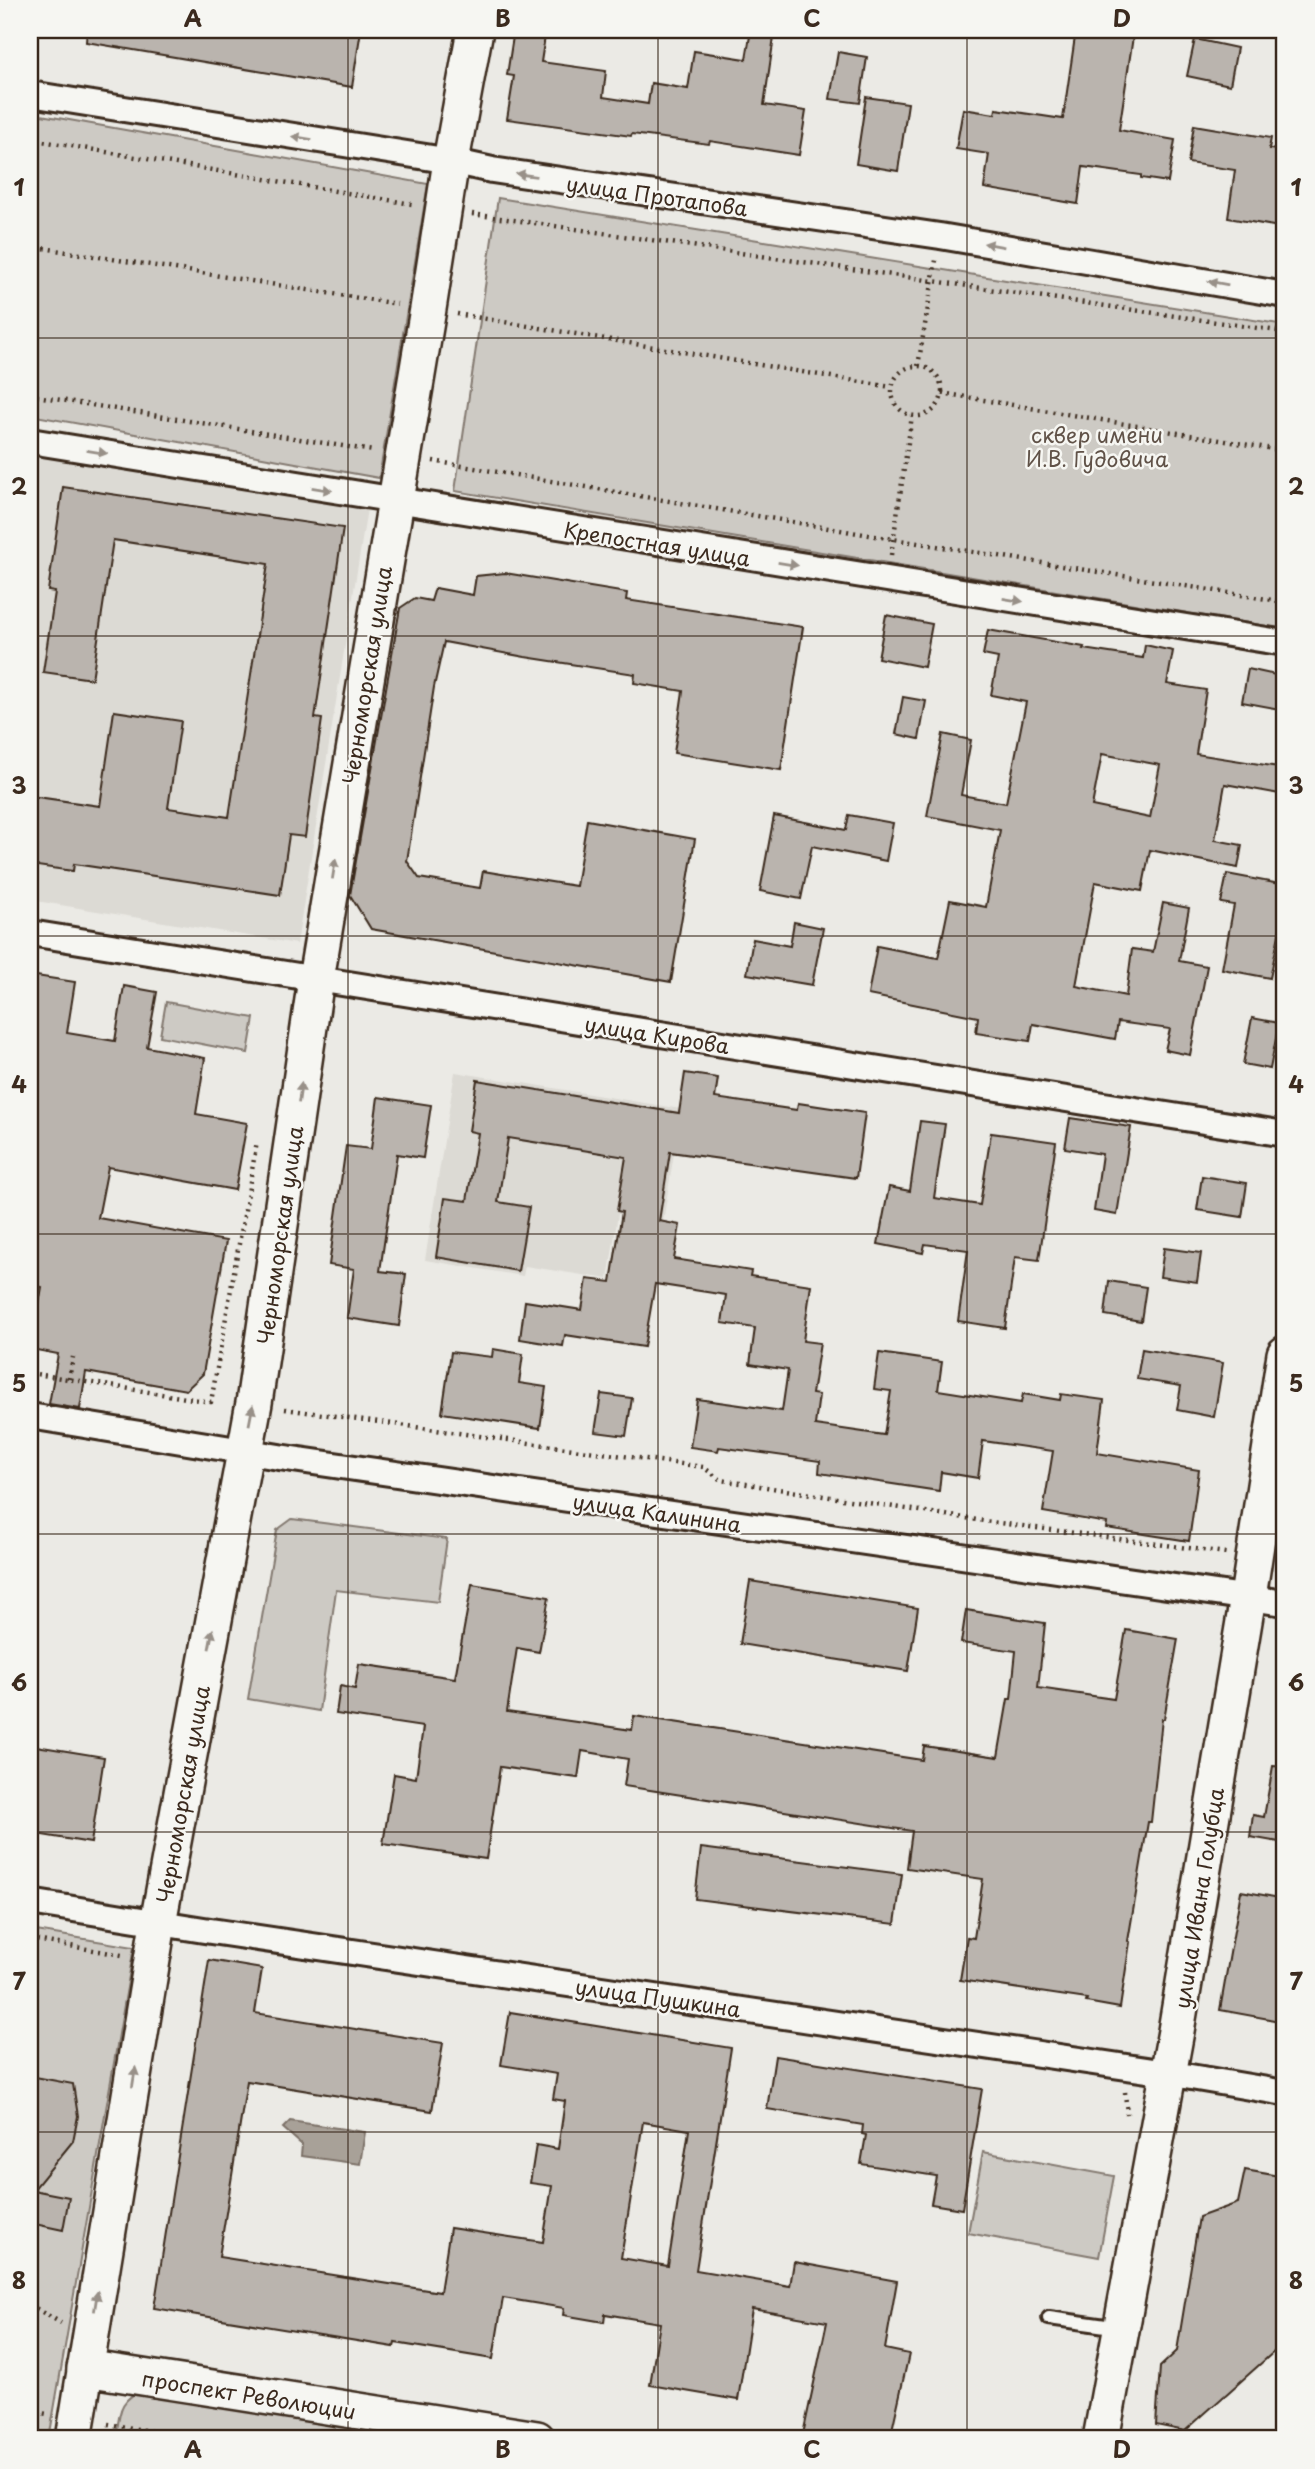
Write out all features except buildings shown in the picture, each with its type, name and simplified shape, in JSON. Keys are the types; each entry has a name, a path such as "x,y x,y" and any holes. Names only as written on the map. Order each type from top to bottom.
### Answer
{"street":[{"name":"Черноморская улица","path":"76,2429 158,1923 254,1403 316,979 475,30"},
{"name":"улица Протапова","path":"30,94 451,161 505,172 940,236 1285,295"},
{"name":"Крепостная улица","path":"30,441 1285,643"},
{"name":"улица Кирова","path":"30,933 1285,1134"},
{"name":"улица Ивана Голубца","path":"1101,2439 1176,2031 1285,1354"},
{"name":"улица Калинина","path":"30,1416 244,1452 1285,1603"},
{"name":"улица Пушкина","path":"30,1902 1285,2093"},
{"name":"проспект Революции","path":"85,2368 537,2439"}],"lane":[{"path":"1049,2318 1120,2328"}],"path":[{"path":"30,139 443,209 1285,332"},
{"path":"918,366 940,236"},
{"path":"918,366 928,368 937,376 942,393 940,402 930,412 922,416 912,416 902,412 893,401 891,387 903,369 918,366"},
{"path":"942,393 1285,451"},
{"path":"30,395 1285,603"},
{"path":"887,580 912,416"},
{"path":"31,1372 211,1402 259,1129"},
{"path":"69,1379 73,1357"},
{"path":"278,1408 703,1467 721,1480 984,1521 1254,1557"},
{"path":"30,1939 125,1956"},
{"path":"30,2305 62,2323"},
{"path":"60,2336 64,2309"},
{"path":"30,2411 76,2429 197,2439"}],"shaded area":[{"path":"30,454 367,509 297,944 30,900"},
{"path":"455,1072 681,1109 663,1222 618,1214 608,1279 525,1266 523,1276 425,1260"},
{"path":"290,2121 365,2132 360,2164 301,2156 302,2145 283,2128"}],"green space":[{"path":"30,113 428,184 379,478 30,415"},
{"name":"сквер имени И.В. Гудовича","path":"498,198 1285,325 1285,629 455,491"},
{"path":"166,1002 254,1018 248,1053 160,1036"},
{"path":"292,1519 447,1539 438,1602 336,1590 319,1711 248,1699 277,1530"},
{"path":"30,1930 134,1947 49,2439 30,2439"},
{"path":"983,2152 1114,2176 1099,2257 968,2233"},
{"path":"147,2387 452,2439 116,2439 122,2407 130,2397"}]}
